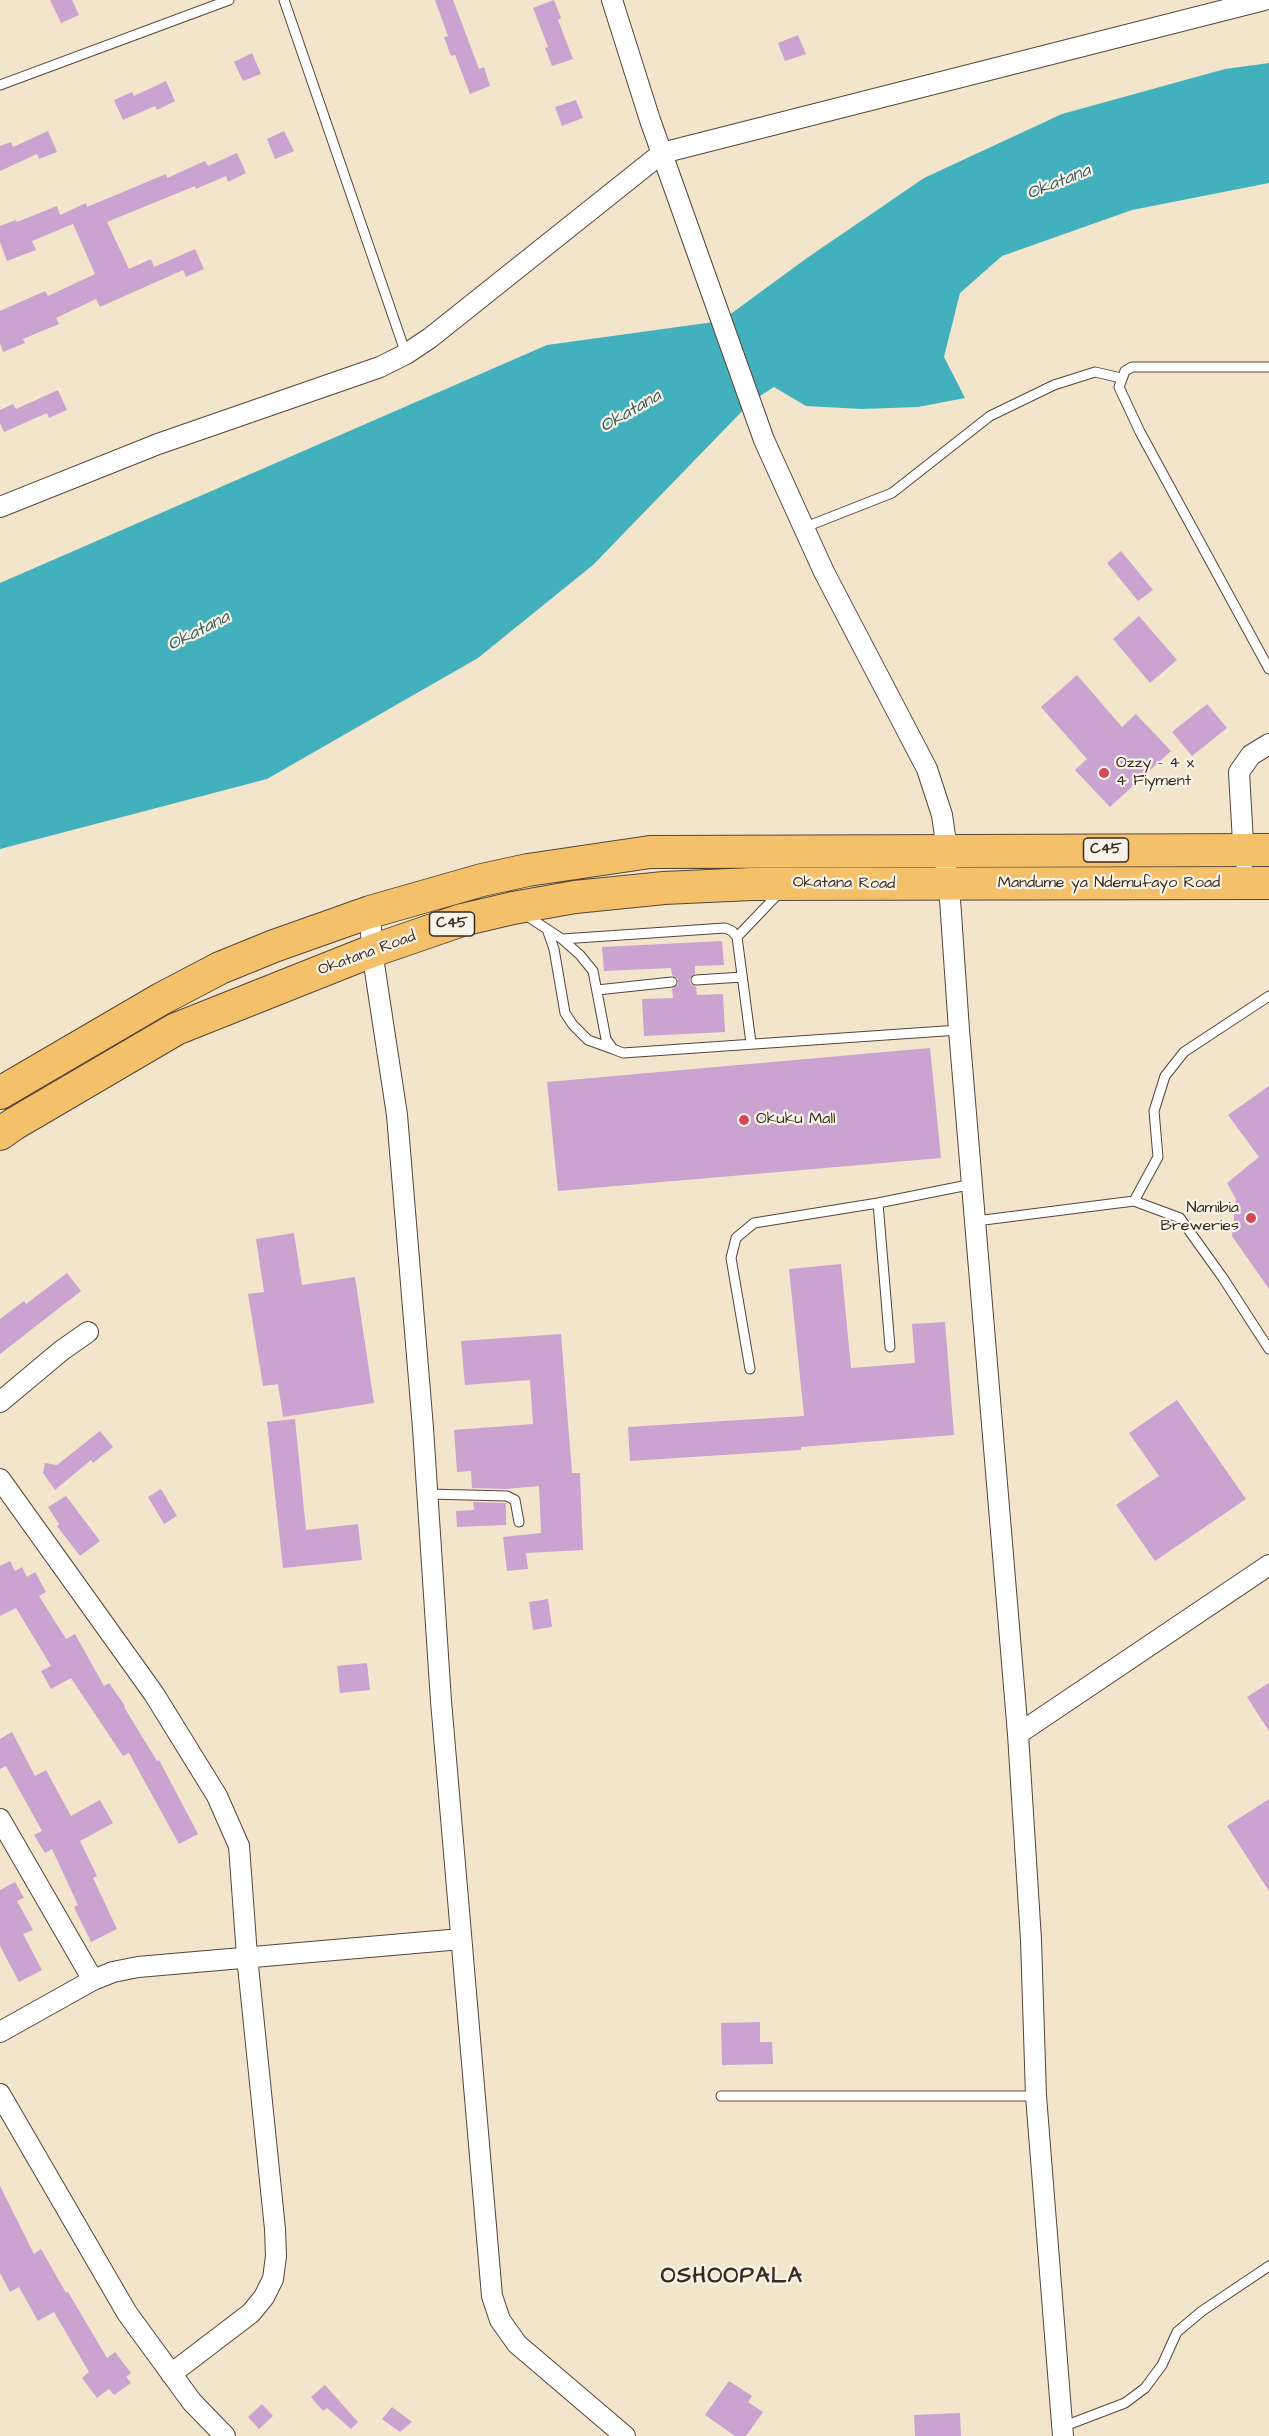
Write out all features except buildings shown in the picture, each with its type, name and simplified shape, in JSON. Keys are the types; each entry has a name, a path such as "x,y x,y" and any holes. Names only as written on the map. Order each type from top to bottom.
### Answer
{"main road":[{"name":"Mandume ya Ndemufayo Road","path":"943,851 1257,850"},
{"name":"Okatana Road","path":"0,1093 151,1005 219,969 274,946 370,912 482,880 516,872 650,852 943,851"},
{"name":"Okatana Road","path":"0,1134 176,1029 372,951 462,920 575,897 664,888 789,883 949,885"},
{"name":"Mandume ya Ndemufayo Road","path":"949,885 1257,884"}],"street":[{"path":"612,0 662,153 764,440 803,528 927,769 942,815 945,836 943,851 949,885 1018,1734 1031,1940 1036,2096 1062,2432"},
{"path":"0,507 158,444 380,367 406,354 430,338 662,153 1263,0"},
{"path":"1257,884 1257,850 1239,772 1251,755 1269,744"},
{"path":"370,912 372,951 397,1115 428,1494 441,1701 492,2296 500,2320 517,2344 616,2433"},
{"path":"0,1402 53,1357 88,1332"},
{"path":"0,1479 154,1694 217,1796 239,1846 247,1956 276,2256 273,2279 264,2297 251,2313 171,2374"},
{"path":"1018,1734 1269,1565"},
{"path":"0,1820 93,1980"},
{"path":"0,2032 93,1980 113,1972 138,1967 247,1956 461,1939"},
{"path":"0,2094 110,2286 192,2402 225,2436"}],"lane":[{"path":"0,85 229,0"},
{"path":"284,0 406,354"},
{"path":"1269,367 1132,367 1120,378 1119,387 1140,432 1269,669"},
{"path":"803,528 892,493 990,416 1054,385 1095,372 1120,378"},
{"path":"737,937 789,883"},
{"path":"513,908 562,939 593,971 606,1039 613,1049"},
{"path":"547,928 554,949 565,1013 588,1040 623,1053 959,1030"},
{"path":"562,939 725,928 737,937 751,1043"},
{"path":"696,980 742,977"},
{"path":"597,990 672,982"},
{"path":"1134,1201 1158,1157 1154,1111 1165,1076 1184,1052 1269,996"},
{"path":"750,1369 731,1258 736,1238 754,1223 878,1203 973,1184"},
{"path":"976,1221 1134,1201 1180,1218 1223,1278 1269,1349"},
{"path":"878,1203 890,1347"},
{"path":"428,1494 507,1496 515,1500 519,1522"},
{"path":"721,2096 1036,2096"},
{"path":"1062,2432 1125,2403 1144,2388 1162,2365 1177,2332 1202,2311 1269,2266"}],"water":[{"name":"Okatana","path":"1269,63 1269,183 1132,210 1002,256 960,293 944,357 965,398 918,407 862,409 806,406 774,387 751,402 593,565 478,658 267,779 0,849 0,583 547,345 721,321 807,258 924,178 1062,114 1225,69"}],"place":[{"name":"Ozzy - 4 x 4 Fiyment","path":"1104,773"},
{"name":"Okuku Mall","path":"744,1120"},
{"name":"Namibia Breweries","path":"1251,1218"}],"district":[{"name":"OSHOOPALA","path":"732,2277"}]}
